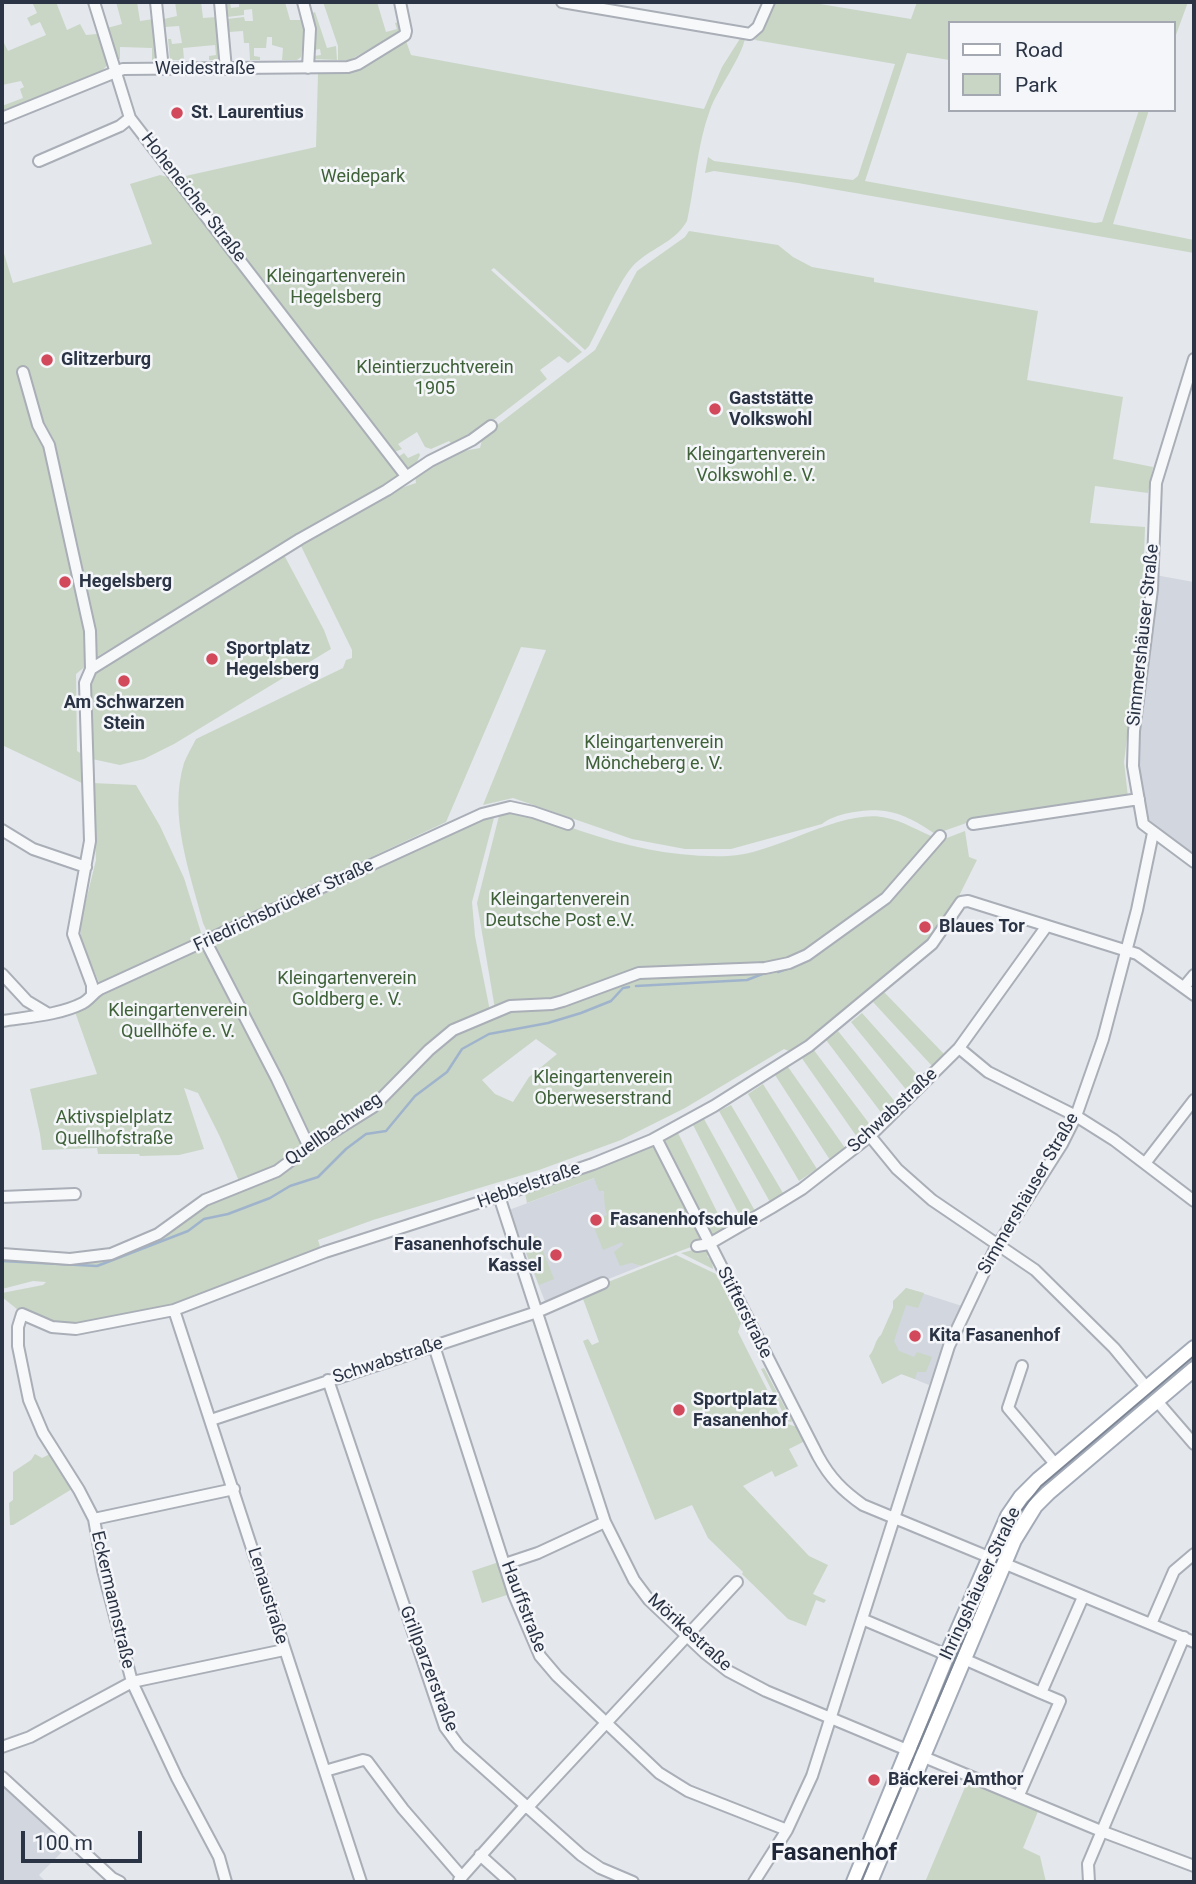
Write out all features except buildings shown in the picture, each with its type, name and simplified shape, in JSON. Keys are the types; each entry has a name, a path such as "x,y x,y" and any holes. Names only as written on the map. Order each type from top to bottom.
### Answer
{"main road":[{"name":"Ihringshäuser Straße","path":"854,1882 964,1659 1019,1531 1035,1506 1152,1394 1194,1348"},
{"name":"Ihringshäuser Straße","path":"870,1882 947,1655 1008,1516 1021,1497 1055,1465 1152,1394 1194,1369"}],"street":[{"name":"Hoheneicher Straße","path":"94,2 131,118 405,476"},
{"path":"156,2 163,69"},
{"path":"220,2 226,69"},
{"path":"303,2 310,29 308,68"},
{"name":"Weidestraße","path":"2,118 123,69 335,69 358,64 405,35 407,31 400,2"},
{"path":"562,2 750,34 758,27 769,2"},
{"path":"38,161 108,132 131,118"},
{"name":"Simmershäuser Straße","path":"754,1882 787,1830 812,1776 941,1368 997,1245 1062,1144 1076,1116 1103,1040 1153,833 1143,824 1133,766 1134,731 1152,589 1156,482 1194,359"},
{"path":"23,372 38,425 49,445 90,631 91,665 85,683 90,841 73,934 92,985 92,993"},
{"path":"91,665 387,490 405,476 472,440 491,426"},
{"path":"973,824 1139,799"},
{"name":"Friedrichsbrücker Straße","path":"2,1021 47,1013 86,1001 92,993 482,814 510,807 568,824"},
{"path":"2,830 33,849 86,867"},
{"path":"1153,833 1194,862"},
{"name":"Quellbachweg","path":"2,1254 70,1259 111,1254 158,1234 205,1200 277,1171 309,1147 373,1107 429,1050 453,1030 510,1006 552,1004 639,973 765,968 807,956 886,898 940,836"},
{"name":"Hebbelstraße","path":"22,1314 52,1327 76,1329 174,1310 325,1252 593,1164 656,1138 714,1106 809,1046 932,944 961,902 968,901 1046,927"},
{"path":"1046,927 1141,956 1194,995"},
{"name":"Schwabstraße","path":"696,1246 709,1244 795,1193 870,1136 959,1048 1046,927"},
{"path":"206,942 309,1147"},
{"path":"2,974 27,1001 47,1013"},
{"path":"1184,987 1194,975"},
{"path":"959,1048 999,1078 1076,1116 1146,1162 1194,1200"},
{"path":"1146,1162 1194,1100"},
{"path":"870,1136 897,1169 932,1200 1035,1270 1054,1288 1114,1348 1194,1444"},
{"name":"Stifterstraße","path":"656,1138 828,1475 843,1491 863,1505 1189,1639"},
{"path":"2,1197 75,1194"},
{"name":"Mörikestraße","path":"499,1196 605,1522 649,1600 728,1671 766,1691 1101,1831 1194,1864"},
{"name":"Schwabstraße","path":"211,1420 537,1312 603,1283"},
{"name":"Lenaustraße","path":"174,1310 361,1882"},
{"name":"Eckermannstraße","path":"22,1314 18,1327 18,1346 29,1400 43,1433 94,1519 103,1570 132,1682 177,1778 219,1857 226,1882"},
{"name":"Hauffstraße","path":"434,1346 514,1595 540,1656 556,1676 659,1773 688,1791 787,1830"},
{"path":"1022,1366 1008,1408 1055,1465"},
{"name":"Grillparzerstraße","path":"328,1380 445,1727 459,1746 580,1856 633,1882"},
{"path":"94,1519 234,1489"},
{"path":"505,1564 538,1553 605,1522"},
{"path":"1151,1624 1174,1571 1194,1554"},
{"path":"325,1771 362,1760 367,1761 459,1880 737,1582"},
{"path":"1041,1693 1083,1597"},
{"path":"862,1619 947,1655"},
{"path":"1089,1882 1088,1864 1101,1831 1189,1639"},
{"path":"2,1746 30,1737 132,1682 284,1650"},
{"path":"964,1659 1060,1701 1019,1795"},
{"path":"2,1777 112,1878 120,1882"},
{"path":"480,1855 510,1882"}],"shaded area":[{"path":"1155,575 1194,582 1194,856 1155,828 1145,813 1135,764"},
{"name":"Fasanenhofschule","path":"597,1177 631,1263 641,1266 546,1304 509,1210"},
{"name":"Kita Fasanenhof","path":"906,1288 962,1306 929,1385 902,1374 882,1384 881,1337 897,1300"},
{"path":"2,1785 70,1844 39,1875 44,1880 42,1882 2,1882"}],"green space":[{"path":"32,2 56,2 67,30 80,24 86,35 97,34 108,64 103,70 2,111 2,106 23,98 20,89 24,87 21,81 2,85 2,39 8,51 46,35 40,22 31,26 27,18 37,13"},
{"path":"116,2 137,2 140,21 154,19 155,60 152,60 152,48 120,47 120,59 117,59 107,28 122,24"},
{"path":"175,2 201,2 203,18 216,17 220,60 209,60 209,56 216,55 215,45 183,48 184,60 170,60 168,39 171,39 172,44 182,43 179,26 165,27 164,19 177,16"},
{"path":"230,2 231,8 239,7 239,2 285,2 290,20 302,20 304,37 301,57 297,60 282,60 283,48 272,45 272,37 267,37 266,48 254,48 254,56 260,57 260,60 250,60 249,43 244,43 243,31 229,32 227,19 244,17 245,21 253,21 252,9 244,10 244,15 227,17 225,3"},
{"path":"323,2 377,2 386,32 397,29 395,23 399,22 400,32 350,60 338,60 338,46"},
{"path":"773,2 808,2 911,19 917,2 1188,2 1175,38 1175,21 948,21 948,60 907,53 865,181 1095,223 1102,222 1138,112 1148,112 1113,224 1194,240 1194,253 798,183 714,171 705,173 708,157 714,161 845,179 853,180 858,176 895,64 755,40"},
{"path":"315,12 327,48 336,46 337,60 315,59 314,56 321,55 320,49 314,50 310,14"},
{"path":"741,37 745,38 743,46 714,101 706,123 687,221 668,241 632,267 585,350 494,268 491,270 582,352 568,363 559,356 540,370 547,379 478,432 454,446 449,441 431,449 425,447 417,432 398,444 402,449 392,453 181,177 316,147 318,73 354,71 406,41 411,55 704,109 722,67"},
{"path":"160,175 171,178 400,475 385,488 98,656 76,674 77,751 85,756 86,785 2,745 2,247 13,283 152,244 130,184"},
{"path":"689,231 778,245 812,267 874,278 874,282 1038,311 1027,380 1123,397 1113,459 1153,467 1148,493 1095,486 1090,523 1145,527 1142,616 1124,762 1128,797 975,820 935,834 898,814 878,810 861,811 843,814 822,824 731,849 685,849 632,839 513,798 483,805 546,650 521,647 446,822 208,934 187,864 178,803 184,763 196,739 343,668 346,660 352,658 352,650 300,544 389,492 416,483 415,475 458,452 480,448 483,436 595,350 637,271 685,237"},
{"path":"404,453 408,458 419,453 420,455 416,464 409,469 402,467 397,461"},
{"name":"Sportplatz Hegelsberg","path":"283,553 324,630 331,649 174,744 144,759 120,765 92,759 89,684 93,670"},
{"name":"Kleingartenverein Quellhöfe e. V.","path":"92,783 136,785 160,826 184,878 203,939 100,985 81,939 80,925 96,860"},
{"name":"Kleingartenverein Deutsche Post e.V.","path":"510,810 617,842 691,855 746,854 829,825 869,816 893,819 936,838 882,898 810,952 784,962 635,970 561,999 495,1009 477,903 500,812"},
{"name":"Kleingartenverein Goldberg e. V.","path":"495,814 472,902 475,936 490,1011 452,1028 372,1104 312,1142 212,943"},
{"name":"Kleingartenverein Oberweserstrand","path":"965,831 969,857 977,860 953,908 932,937 794,1053 784,1049 685,1108 621,1140 539,1170 373,1220 318,1240 321,1250 172,1306 75,1325 55,1323 18,1310 2,1297 2,1293 43,1285 46,1282 33,1281 2,1289 2,1259 114,1256 205,1205 289,1169 305,1155 375,1109 455,1031 512,1008 555,1006 629,980 665,975 778,969 887,901 939,841","holes":["536,1039 557,1054 529,1077 513,1102 495,1094 482,1080"]},
{"name":"Aktivspielplatz Quellhofstraße","path":"204,946 304,1145 280,1165 239,1181 198,1093 184,1088 204,1149 179,1155 140,1156 98,1154 97,1148 42,1150 30,1089 97,1074 75,1012 104,991"},
{"path":"884,992 944,1054 932,1066 873,1002"},
{"path":"862,1013 921,1079 908,1092 851,1022"},
{"path":"838,1031 896,1103 883,1115 826,1040"},
{"path":"813,1049 871,1126 857,1137 801,1057"},
{"path":"788,1067 845,1148 830,1160 775,1075"},
{"path":"763,1084 817,1169 799,1181 748,1094"},
{"path":"731,1105 783,1193 770,1202 719,1111"},
{"path":"704,1119 755,1211 741,1218 693,1125"},
{"path":"678,1133 725,1228 711,1236 664,1140"},
{"path":"653,1145 701,1238 696,1245 641,1266 631,1263 620,1266 614,1252 623,1245 622,1242 603,1250 592,1222 607,1215 603,1191 599,1191 594,1178 527,1203 525,1193 595,1169"},
{"path":"537,1236 554,1279 539,1285 522,1242"},
{"path":"705,1247 713,1269 681,1253"},
{"name":"Sportplatz Fasanenhof","path":"676,1255 716,1274 741,1323 738,1332 784,1423 797,1427 805,1441 789,1449 798,1466 775,1477 772,1471 743,1486 809,1556 828,1565 813,1594 826,1600 824,1603 816,1600 806,1626 788,1619 708,1538 692,1505 655,1520 583,1341 588,1339 592,1345 599,1342 583,1299 593,1294 593,1288"},
{"path":"906,1288 924,1293 918,1308 906,1305 894,1341 899,1351 914,1357 917,1352 932,1357 926,1372 917,1372 915,1379 901,1374 882,1384 869,1356 893,1308 893,1301"},
{"path":"764,1368 791,1422 787,1421 761,1369"},
{"path":"35,1454 42,1458 50,1454 72,1489 10,1525 9,1503 13,1500 13,1472 31,1460"},
{"path":"499,1562 510,1594 482,1603 472,1571"},
{"path":"968,1780 1039,1809 1023,1848 1040,1856 1046,1882 925,1882"}],"waterway":[{"path":"778,972 790,968"},
{"path":"636,986 747,980 771,972"},
{"path":"2,1261 97,1266 188,1231 204,1219 228,1214 270,1198 290,1186 318,1177 346,1149 366,1134 386,1131 415,1096 447,1072 462,1049 489,1034 548,1023 581,1013 611,1001 623,988 629,987"}],"tram line":[{"path":"861,1882 1014,1520 1041,1486 1194,1356"}],"place":[{"name":"St. Laurentius","path":"177,113"},
{"name":"Glitzerburg","path":"47,360"},
{"name":"Gaststätte Volkswohl","path":"715,409"},
{"name":"Hegelsberg","path":"65,582"},
{"name":"Sportplatz Hegelsberg","path":"212,659"},
{"name":"Am Schwarzen Stein","path":"124,681"},
{"name":"Blaues Tor","path":"925,927"},
{"name":"Fasanenhofschule","path":"596,1220"},
{"name":"Fasanenhofschule Kassel","path":"556,1255"},
{"name":"Kita Fasanenhof","path":"915,1336"},
{"name":"Sportplatz Fasanenhof","path":"679,1410"},
{"name":"Bäckerei Amthor","path":"874,1780"}],"district":[{"name":"Fasanenhof","path":"834,1854"}],"park label":[{"name":"Weidepark","path":"363,177"},
{"name":"Kleingartenverein Hegelsberg","path":"336,287"},
{"name":"Kleintierzuchtverein 1905","path":"435,378"},
{"name":"Kleingartenverein Volkswohl e. V.","path":"756,465"},
{"name":"Kleingartenverein Möncheberg e. V.","path":"654,753"}]}
